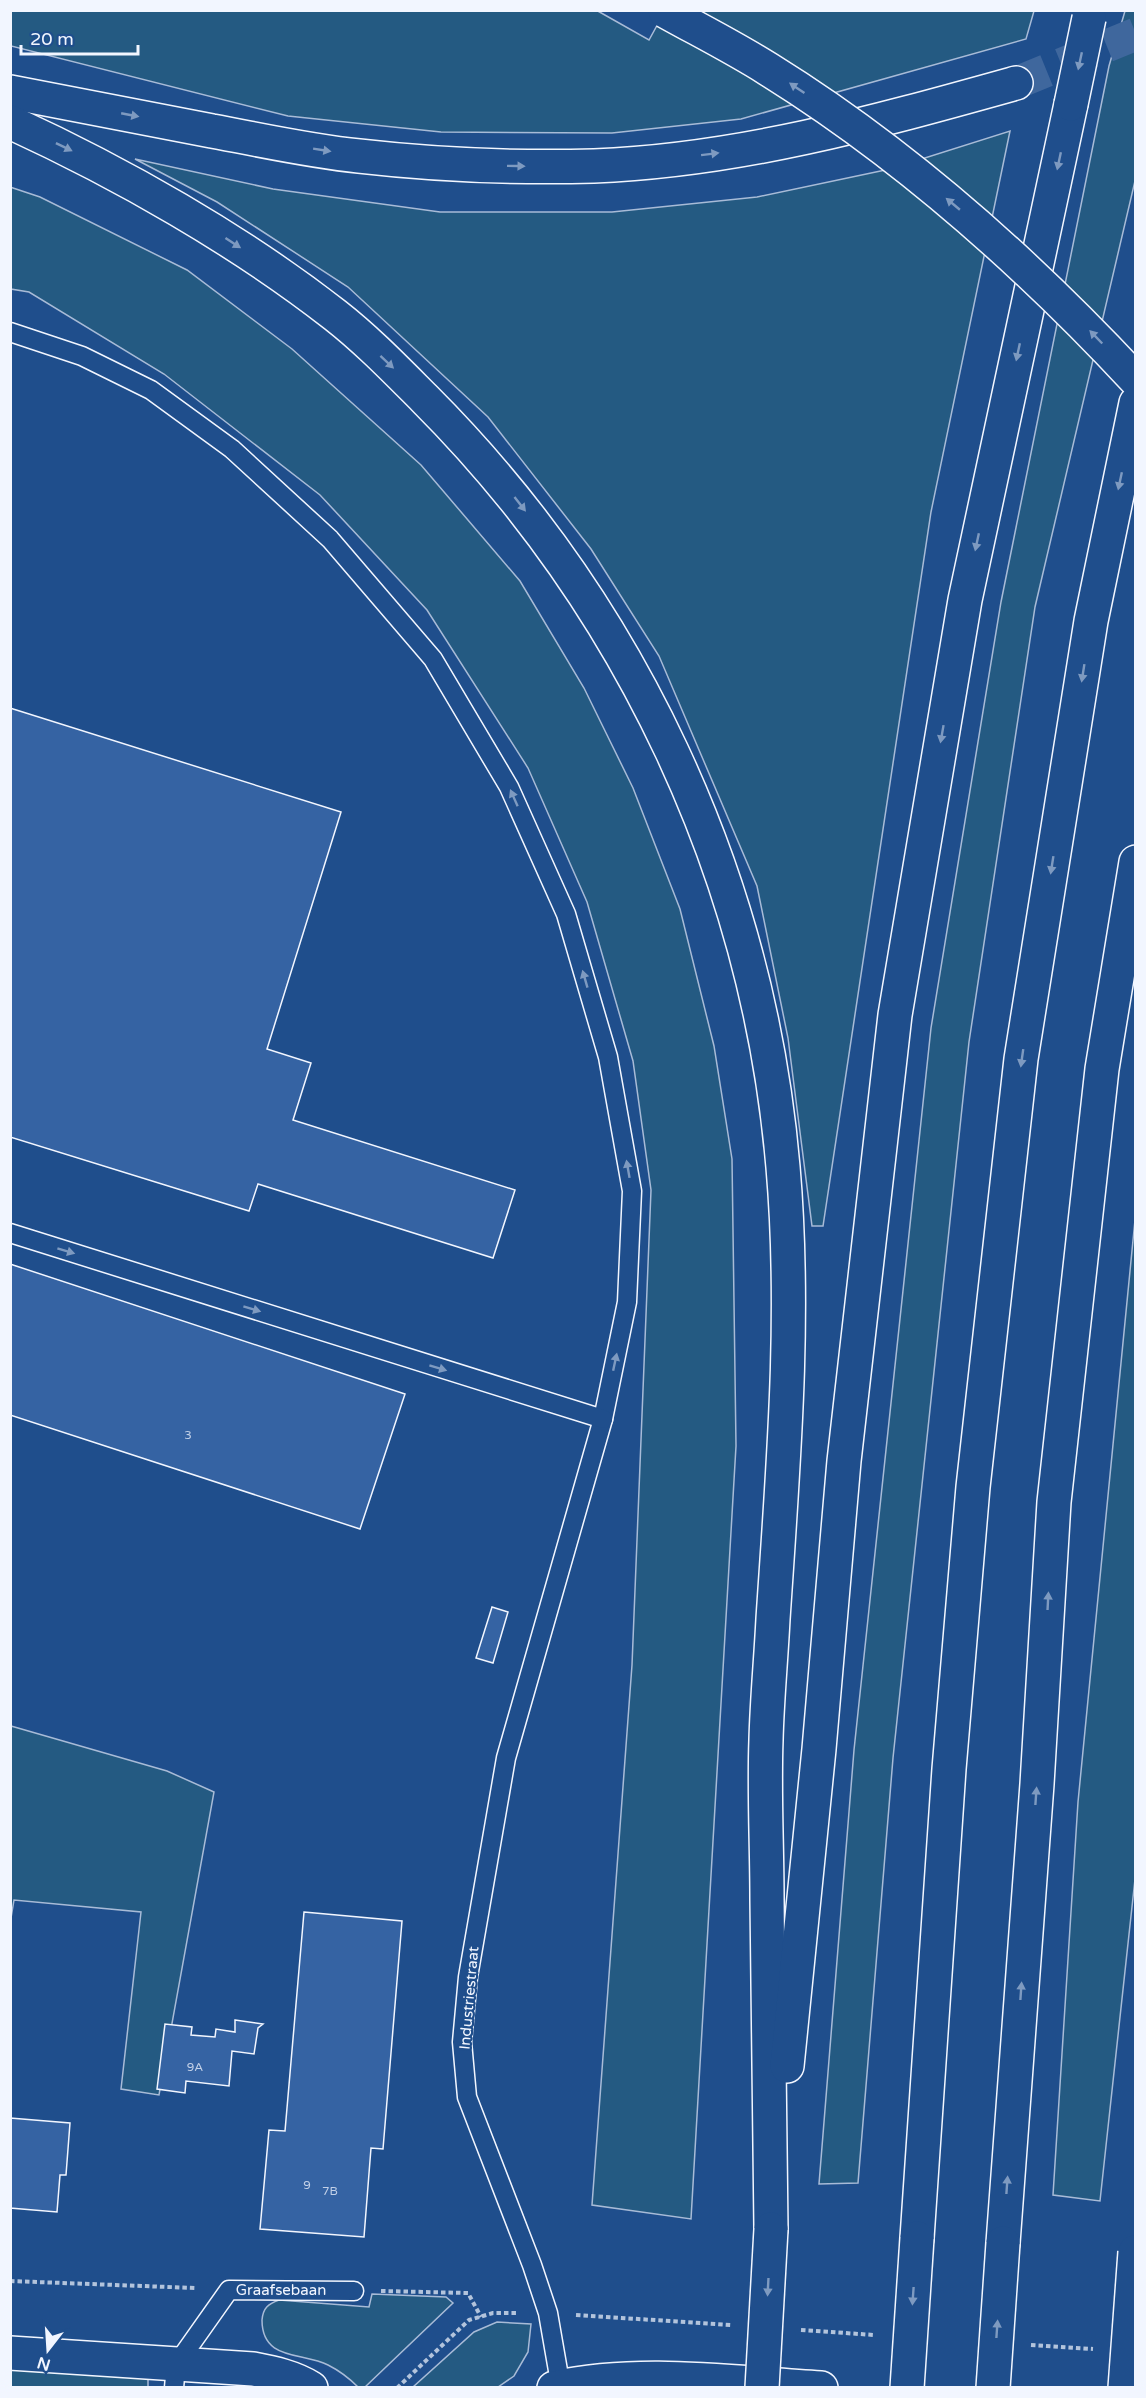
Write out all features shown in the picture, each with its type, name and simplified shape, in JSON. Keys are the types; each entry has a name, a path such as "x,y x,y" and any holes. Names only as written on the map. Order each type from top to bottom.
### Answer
{"main road":[{"path":"664,11 768,69 862,133 914,172 1001,245 1136,380"},
{"path":"762,2388 771,2229 818,1761 844,1461 895,1015 965,600 1090,14"},
{"path":"10,92 274,143 357,156 515,167 596,166 744,151 867,124 1016,84"},
{"path":"10,122 76,153 210,229 276,271 340,318 466,440 560,556 590,602 658,722 711,840 731,898 766,1043 783,1166 787,1236 788,1295 784,1445 766,1740 771,2229"},
{"path":"907,2388 949,1781 973,1487 1022,1059 1091,621 1136,403"},
{"path":"993,2388 1037,1784 1054,1502 1102,1069 1136,862"},
{"path":"1125,2388 1135,2250"},
{"path":"10,2353 175,2376 253,2369 300,2381 311,2388"},
{"path":"558,2387 607,2380 655,2378 821,2388"}],"lane":[{"name":"Industriestraat","path":"10,332 82,356 151,390 232,449 330,539 433,660 509,787 566,914 608,1057 632,1191 627,1302 603,1419 506,1758 468,1977 462,2042 467,2097 532,2265 548,2313 558,2387"},
{"path":"10,1233 603,1419"},
{"name":"Graafsebaan","path":"175,2376 229,2290 354,2291"}],"path":[{"path":"10,2282 229,2290"},
{"path":"354,2291 468,2293 481,2317"}],"shaded area":[{"path":"596,10 649,40 665,11 1034,11 1026,39 741,119 612,133 441,132 288,116 11,46 10,11"},
{"path":"1125,11 1135,11 1135,181 1035,607 969,1042 893,1758 858,2183 819,2184 854,1750 931,1028 1001,602 1109,66"},
{"path":"1010,131 931,512 823,1226 812,1226 788,1038 757,886 659,656 591,549 488,417 348,287 217,202 135,159 273,189 440,212 612,212 757,197 890,169"},
{"path":"10,187 40,197 187,270 292,349 421,465 520,581 584,688 633,788 680,909 714,1046 732,1159 736,1446 691,2219 592,2205 632,1665 651,1190 633,1061 587,902 528,768 427,610 320,495 164,374 29,292 11,289"},
{"path":"1135,1220 1136,1870 1100,2201 1053,2195 1078,1802"},
{"path":"11,1726 167,1771 214,1792 159,2095 121,2089 141,1912 14,1900 11,1918"},
{"path":"372,2294 446,2297 453,2303 365,2387 358,2387 328,2365 276,2349 264,2333 262,2320 265,2309 279,2300 369,2307"},
{"path":"497,2322 531,2324 528,2352 514,2376 498,2387 413,2387 474,2332"},
{"path":"10,2366 148,2374 148,2387 11,2387"}],"building":[{"path":"10,708 341,812 267,1049 311,1063 293,1120 515,1190 493,1258 258,1184 249,1211 10,1137"},
{"path":"10,1264 405,1394 360,1529 10,1415"},
{"path":"492,1607 508,1612 493,1663 476,1658"},
{"path":"304,1912 402,1921 383,2149 371,2148 364,2237 260,2229 269,2130 285,2131"},
{"path":"235,2020 263,2024 258,2028 254,2054 232,2051 229,2086 186,2081 185,2093 157,2089 165,2024 192,2027 191,2035 215,2037 216,2029 235,2032"},
{"path":"10,2118 70,2123 66,2175 60,2175 57,2212 10,2208"}],"tunnel":[{"path":"1016,83 1136,34"}]}
